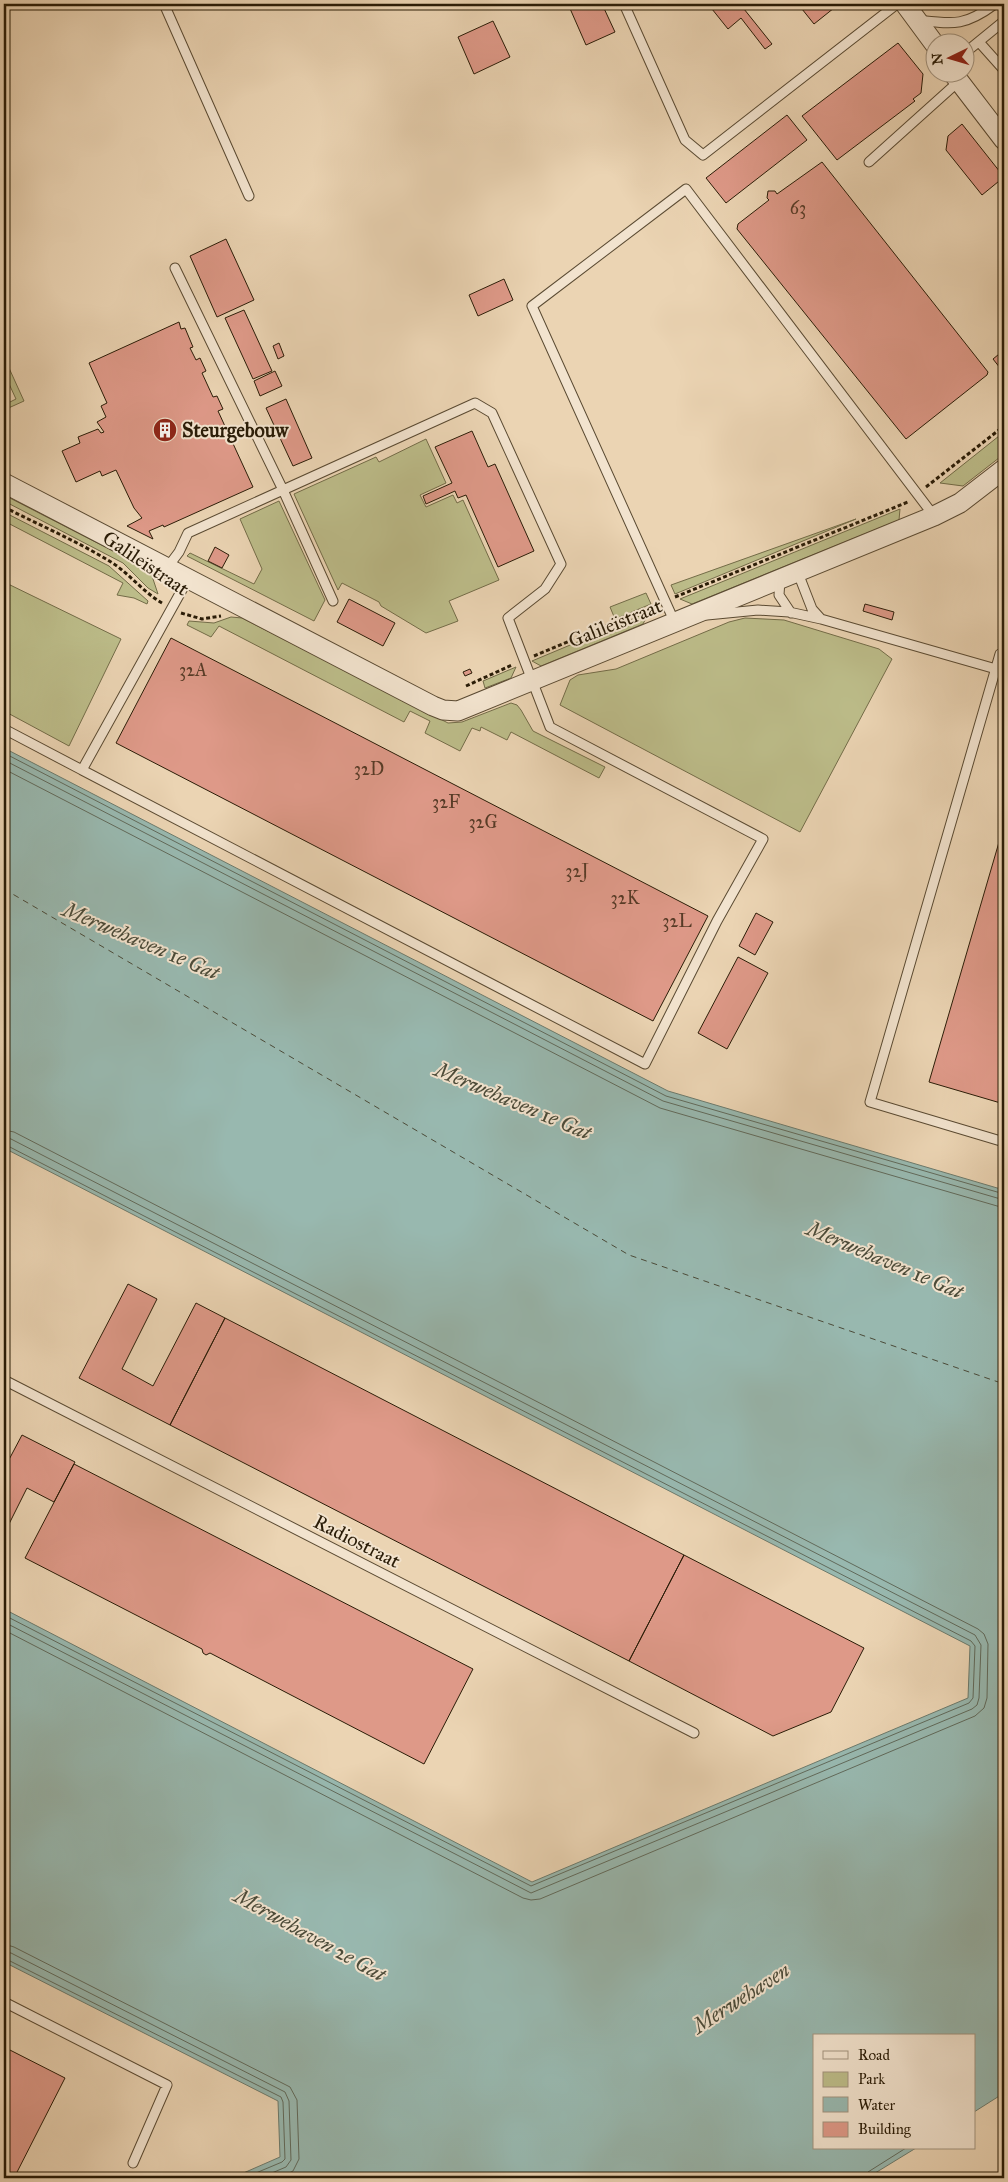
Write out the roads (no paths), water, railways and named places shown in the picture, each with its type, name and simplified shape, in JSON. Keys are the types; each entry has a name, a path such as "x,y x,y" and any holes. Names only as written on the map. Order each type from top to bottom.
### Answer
{"street":[{"path":"905,4 926,32"},
{"path":"959,82 1004,140"},
{"name":"Galileïstraat","path":"4,483 240,607 443,710 458,711 934,516 960,503 1004,469"}],"lane":[{"path":"164,4 249,196"},
{"path":"624,4 686,140 703,155 897,4"},
{"path":"917,20 949,23 964,22 978,16 994,4"},
{"path":"1004,22 978,42 1004,70"},
{"path":"869,162 950,82"},
{"path":"934,516 686,189 532,306 683,619 758,610 791,612 821,618 996,669"},
{"path":"175,268 283,490 333,601"},
{"path":"4,730 645,1064 717,921 763,839 550,727 508,618 545,589 561,564 492,412 475,403 188,533 179,552 167,568"},
{"path":"791,612 779,595 789,576 812,609 821,618"},
{"path":"82,770 188,579"},
{"path":"1004,655 1000,654 870,1102 1004,1142"},
{"name":"Radiostraat","path":"4,1380 694,1733"},
{"path":"4,2002 167,2085 133,2163"}],"water":[{"path":"4,748 668,1091 1004,1190 1004,2093 976,2111 976,2034 813,2034 813,2150 913,2150 867,2178 232,2178 280,2157 278,2101 4,1962 4,1609 532,1882 968,1698 970,1646 4,1148"}],"place":[{"name":"Steurgebouw","path":"165,430"}],"water label":[{"name":"Merwehaven 1e Gat","path":"141,941"},
{"name":"Merwehaven 1e Gat","path":"513,1101"},
{"name":"Merwehaven 1e Gat","path":"885,1260"},
{"name":"Merwehaven 2e Gat","path":"310,1935"},
{"name":"Merwehaven","path":"741,1998"}]}
